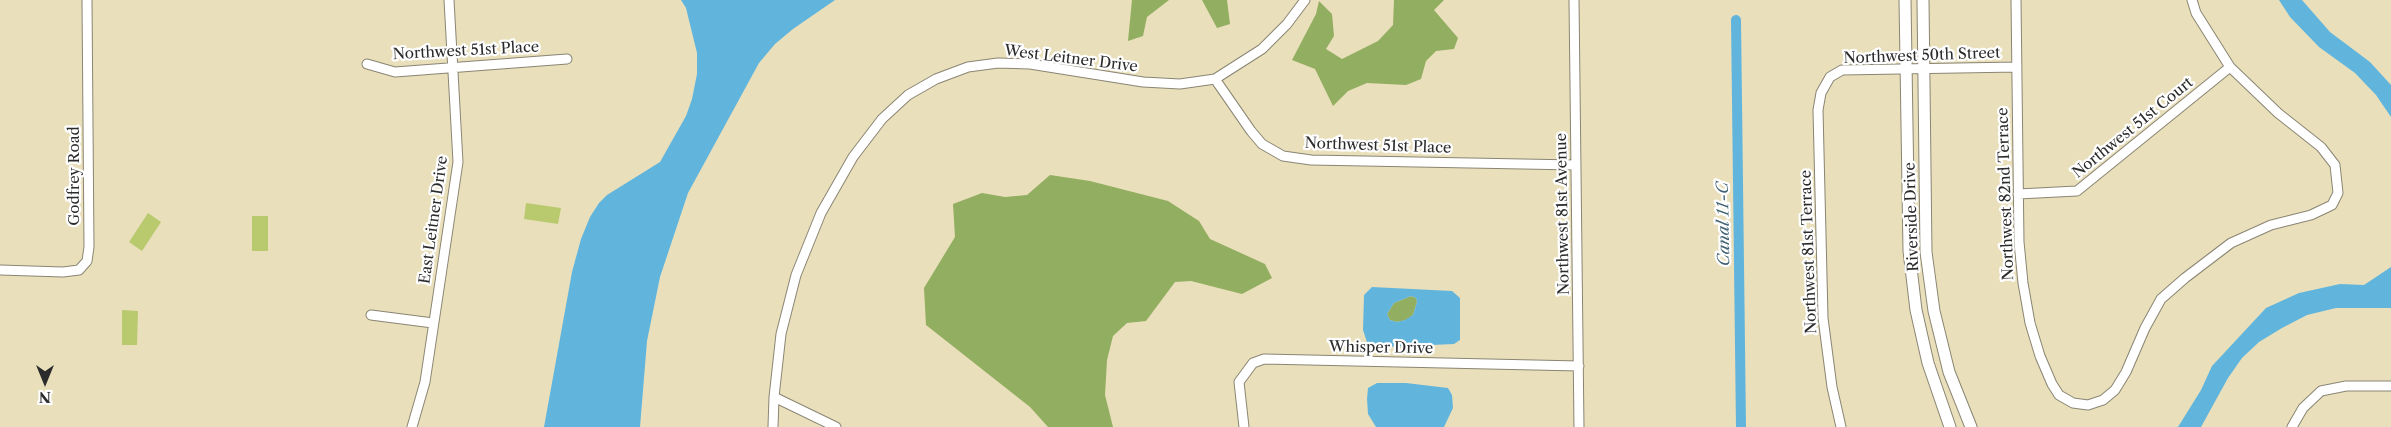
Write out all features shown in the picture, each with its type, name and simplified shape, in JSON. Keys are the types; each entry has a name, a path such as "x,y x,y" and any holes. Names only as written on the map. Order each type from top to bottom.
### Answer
{"street":[{"name":"Godfrey Road","path":"0,270 63,272 79,270 87,261 89,246 87,0"},
{"name":"East Leitner Drive","path":"412,427 425,382 458,162 449,0"},
{"name":"West Leitner Drive","path":"773,427 774,396 781,334 796,275 821,213 853,157 882,119 908,95 936,79 968,67 998,63 1030,64 1163,83 1180,84 1215,79 1262,49 1287,24 1305,0"},
{"name":"Northwest 81st Avenue","path":"1574,0 1579,427"},
{"name":"Riverside Drive","path":"1905,0 1909,251 1915,300 1928,363 1950,427"},
{"name":"Riverside Drive","path":"1923,0 1926,252 1934,311 1949,372 1971,427"},
{"name":"Northwest 82nd Terrace","path":"2016,0 2018,194 2022,283 2030,323 2040,356 2059,395 2073,403 2088,405 2103,400 2115,390 2126,372 2145,328 2161,299 2185,278 2231,244 2271,225 2311,215 2332,205 2338,192 2335,165 2321,147 2278,113 2230,67"},
{"path":"2192,0 2196,13 2230,67"},
{"name":"Northwest 51st Place","path":"367,64 395,72 567,59"},
{"name":"Northwest 50th Street","path":"1830,77 1842,70 2017,67"},
{"name":"Northwest 51st Court","path":"2018,194 2077,191 2230,67"},
{"name":"Northwest 81st Terrace","path":"1830,77 1821,94 1818,110 1823,318 1832,387 1841,427"},
{"name":"Northwest 51st Place","path":"1215,79 1246,125 1262,144 1283,156 1311,160 1576,165"},
{"path":"371,315 433,323"},
{"name":"Whisper Drive","path":"1244,427 1239,382 1254,363 1264,359 1579,366"},
{"path":"2292,427 2303,408 2321,391 2346,386 2391,386"},
{"path":"774,396 836,427"}],"green space":[{"path":"1132,0 1169,0 1147,17 1143,36 1128,41"},
{"path":"1202,0 1227,0 1230,24 1217,28"},
{"path":"1394,0 1444,0 1434,10 1458,38 1454,49 1436,51 1426,61 1421,79 1406,85 1367,83 1348,91 1333,106 1315,69 1292,60 1316,14 1319,1 1332,14 1334,36 1326,49 1342,59 1378,41 1393,25"},
{"path":"1050,175 1090,181 1168,201 1199,221 1210,239 1265,264 1272,278 1242,294 1191,281 1175,282 1146,321 1127,323 1113,336 1107,360 1105,395 1113,427 1048,427 1030,407 926,325 924,288 955,237 953,204 982,193 1005,197 1027,195"},
{"path":"526,203 561,208 558,224 524,219"},
{"path":"148,213 161,222 142,251 129,242"},
{"path":"252,216 268,216 268,251 252,251"},
{"path":"1411,296 1416,298 1417,302 1413,315 1406,320 1397,322 1390,320 1387,314 1394,303"},
{"path":"122,310 138,311 137,345 122,345"}],"water":[{"path":"681,0 835,0 793,29 775,44 759,63 688,193 660,277 647,341 640,427 544,427 572,272 581,239 590,217 607,195 660,162 686,116 692,99 697,74 697,53 686,8"},
{"path":"2279,0 2302,0 2330,32 2370,62 2391,85 2391,117 2376,95 2355,73 2319,47 2290,17"},
{"path":"2391,267 2391,308 2336,308 2307,315 2282,328 2259,342 2242,358 2228,378 2201,427 2178,427 2201,390 2212,366 2266,308 2299,293 2340,284 2364,285"},
{"path":"1372,287 1452,291 1460,298 1460,340 1454,344 1387,347 1368,345 1363,330 1364,295","holes":["1411,296 1416,298 1417,302 1413,315 1397,322 1390,320 1387,314 1394,303"]},
{"path":"1377,383 1406,383 1448,388 1452,395 1453,408 1444,427 1376,427 1368,414 1367,399 1368,388"}],"waterway":[{"name":"Canal 11-C","path":"1736,20 1741,427"}]}
